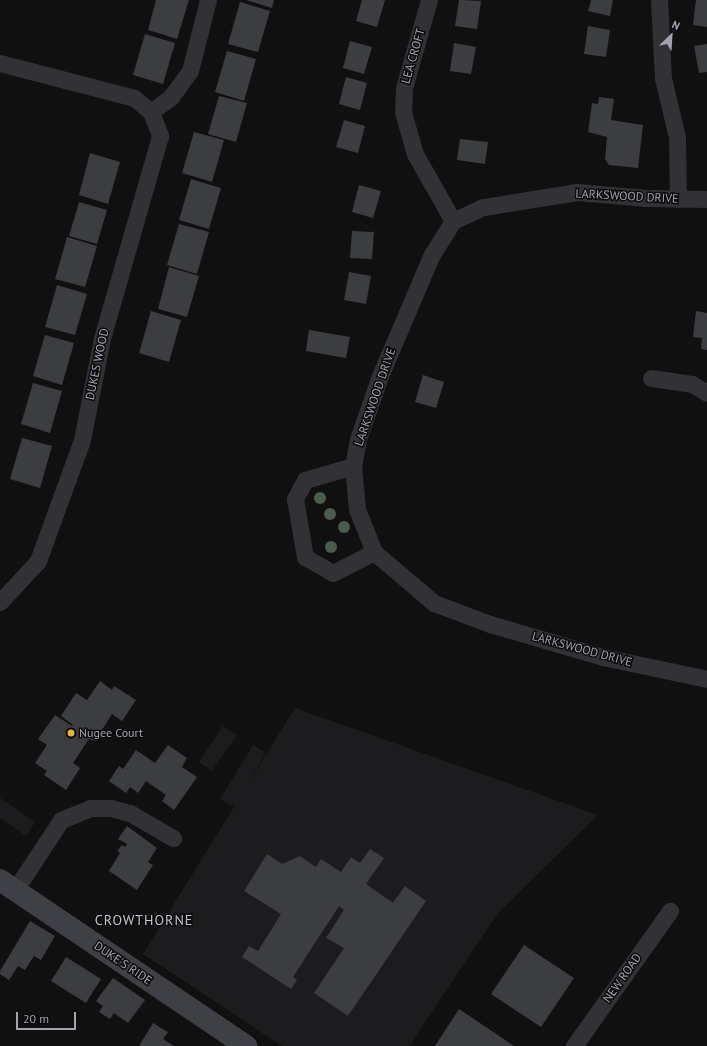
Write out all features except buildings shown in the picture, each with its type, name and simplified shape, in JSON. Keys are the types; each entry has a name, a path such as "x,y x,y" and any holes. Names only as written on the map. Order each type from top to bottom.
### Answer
{"main road":[{"name":"DUKE'S RIDE","path":"8,885 246,1046"}],"street":[{"path":"151,112 171,97 190,71 208,0"},
{"name":"LEA CROFT","path":"429,0 404,88 404,112 415,154 453,221"},
{"path":"659,0 663,78 677,137 678,199"},
{"name":"DUKES WOOD","path":"0,62 134,98 151,112 160,136 102,338 82,440 38,561 0,602"},
{"name":"LARKSWOOD DRIVE","path":"707,199 678,199 577,192 483,207 453,221 432,254 380,376 358,439 353,466 357,509 374,552 434,603 490,624 604,657 707,679"},
{"path":"651,378 692,384 707,393"},
{"path":"353,466 306,480 295,499 305,557 333,573 374,552"},
{"path":"8,885 61,820 90,808 111,808 130,813 173,838"},
{"name":"NEW ROAD","path":"574,1046 670,911"}],"shaded area":[{"path":"295,708 598,815 498,913 409,1046 282,1046 143,954 234,807 220,799 253,745 266,753 243,792"},
{"path":"223,726 237,735 212,771 199,762"},
{"path":"0,798 35,822 26,836 0,818"}],"place":[{"name":"Nugee Court","path":"71,733"}],"district":[{"name":"CROWTHORNE","path":"144,920"}]}
